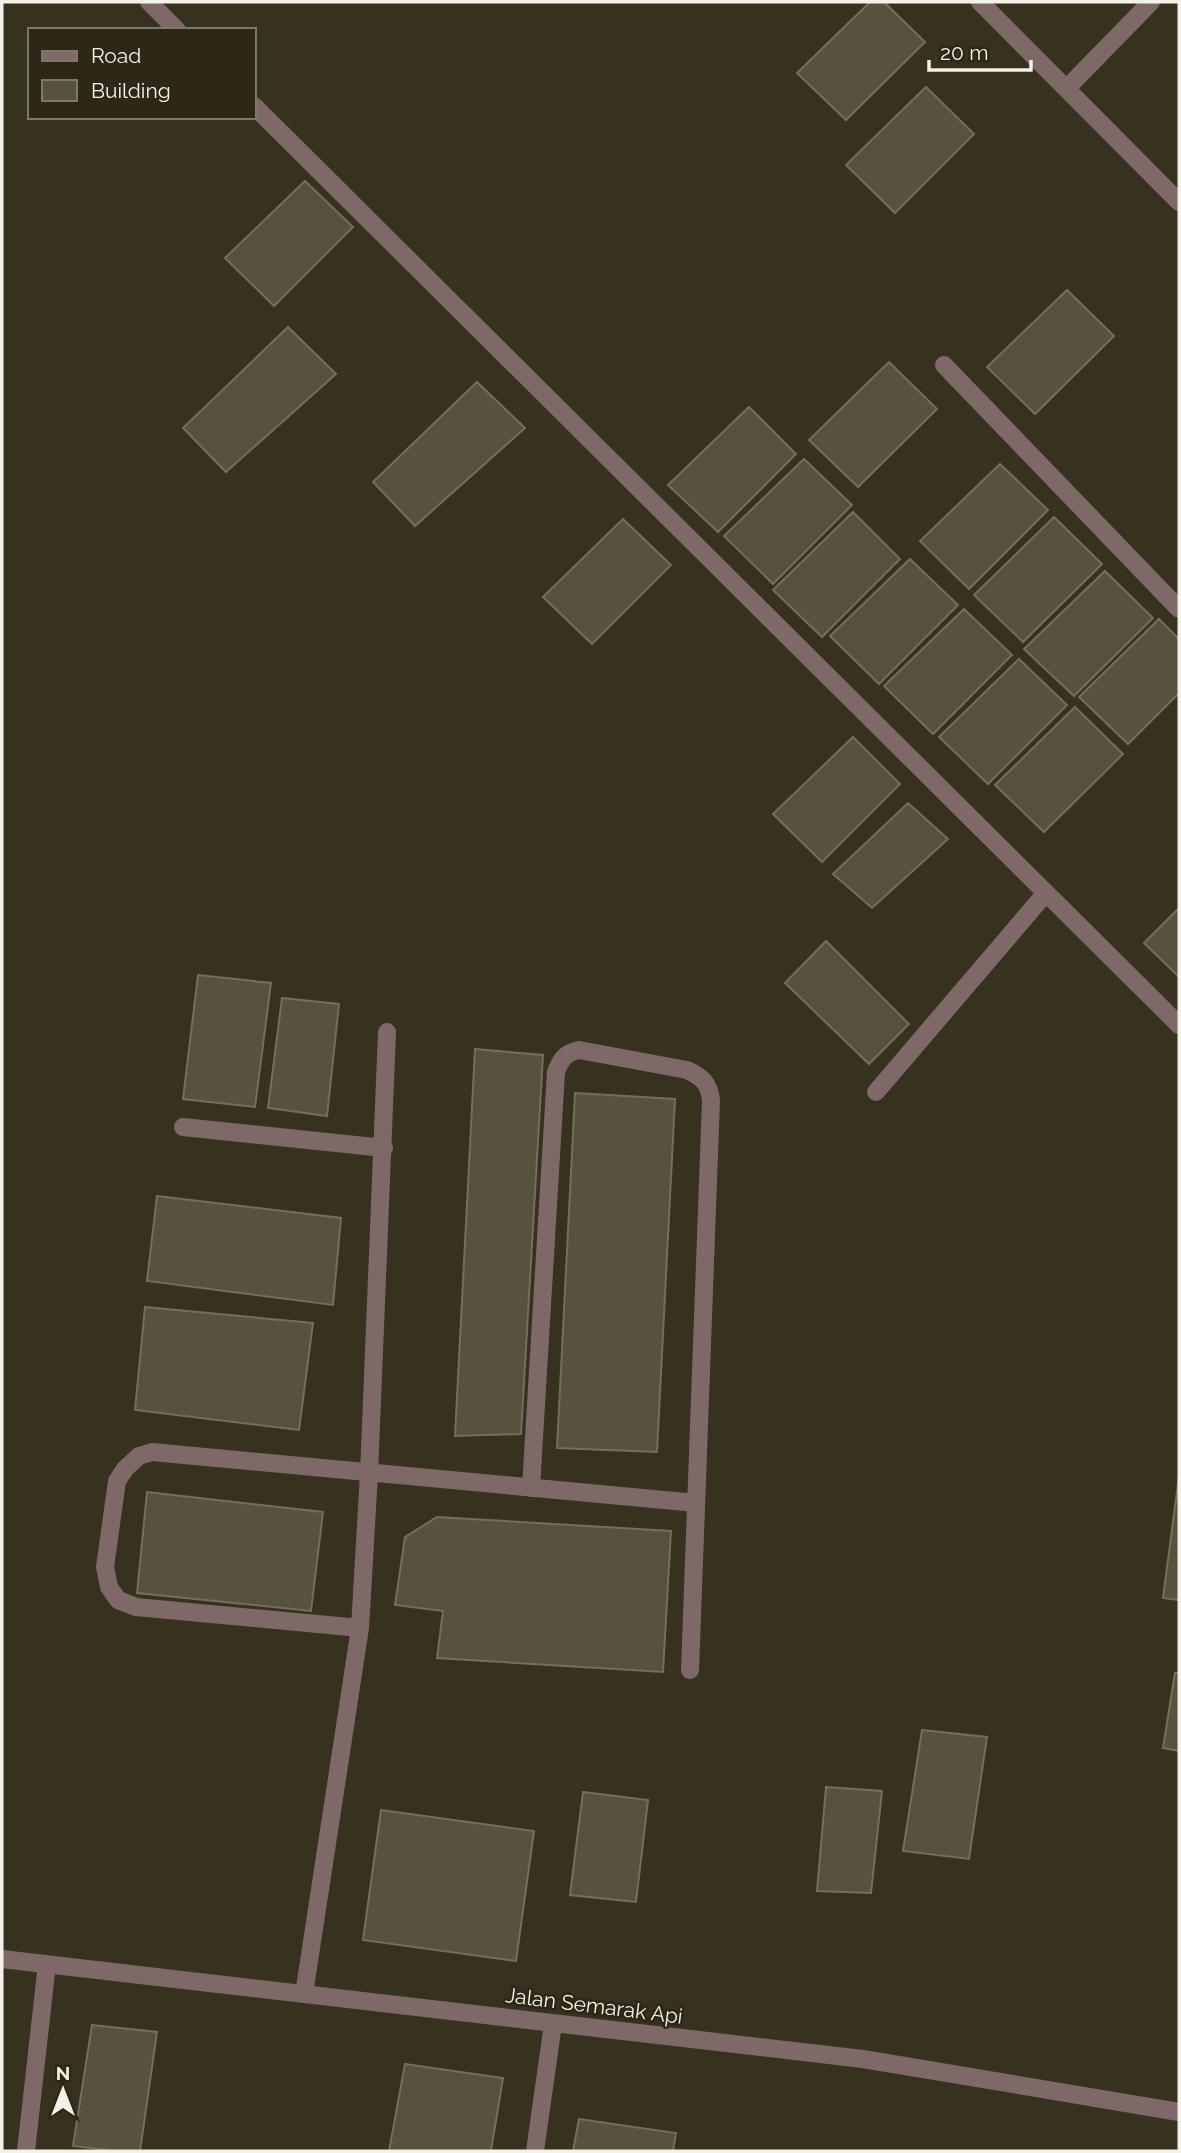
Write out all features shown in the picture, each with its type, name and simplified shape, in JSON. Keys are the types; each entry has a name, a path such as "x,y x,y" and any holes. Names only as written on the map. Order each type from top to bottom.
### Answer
{"street":[{"path":"149,2 175,28"},
{"path":"980,2 1179,202"},
{"path":"1067,88 1151,2"},
{"path":"256,108 1179,1025"},
{"path":"944,365 1179,608"},
{"path":"876,1092 1045,894"},
{"path":"304,1994 360,1628 384,1148 387,1032"},
{"path":"531,1488 556,1072 560,1060 568,1052 579,1050 687,1070 700,1076 709,1086 711,1100 690,1670"},
{"path":"183,1127 384,1148"},
{"path":"360,1628 136,1607 118,1600 109,1587 105,1567 117,1481 139,1456 152,1452 696,1503"},
{"name":"Jalan Semarak Api","path":"2,1959 863,2059 1179,2112"},
{"path":"26,2151 47,1964"},
{"path":"535,2151 553,2024"}],"building":[{"path":"870,2 884,2 925,42 846,120 797,73"},
{"path":"926,87 974,134 895,213 846,165"},
{"path":"305,181 353,227 274,306 225,258"},
{"path":"1067,290 1114,336 1035,414 987,367"},
{"path":"288,327 336,374 226,472 183,428"},
{"path":"889,362 937,409 858,487 809,440"},
{"path":"477,382 525,428 415,526 373,482"},
{"path":"749,407 796,454 718,532 668,485"},
{"path":"804,459 852,505 773,584 724,536"},
{"path":"1000,464 1048,510 969,589 920,541"},
{"path":"853,512 900,559 822,637 773,590"},
{"path":"1054,517 1102,564 1023,642 974,595"},
{"path":"623,519 671,565 592,644 543,597"},
{"path":"910,559 958,605 879,684 830,636"},
{"path":"1105,571 1153,618 1074,696 1024,649"},
{"path":"964,609 1012,655 933,734 884,686"},
{"path":"1159,619 1179,639 1179,693 1128,744 1079,697"},
{"path":"1019,659 1067,705 988,784 939,737"},
{"path":"1075,707 1123,754 1044,832 995,785"},
{"path":"853,737 900,784 822,862 773,814"},
{"path":"908,803 948,839 872,908 833,874"},
{"path":"1179,908 1179,977 1144,943"},
{"path":"826,941 909,1024 869,1064 785,983"},
{"path":"198,975 271,983 255,1107 183,1099"},
{"path":"282,998 339,1004 327,1116 268,1108"},
{"path":"475,1049 543,1055 521,1434 455,1436"},
{"path":"575,1093 675,1099 657,1452 557,1448"},
{"path":"157,1196 341,1218 333,1305 147,1281"},
{"path":"145,1307 313,1323 299,1430 135,1410"},
{"path":"1179,1476 1179,1600 1163,1598"},
{"path":"147,1492 323,1512 311,1611 137,1593"},
{"path":"437,1517 671,1531 663,1672 437,1658 443,1611 395,1605 405,1537"},
{"path":"1175,1673 1179,1673 1179,1751 1163,1748"},
{"path":"922,1730 987,1737 969,1859 903,1851"},
{"path":"826,1787 882,1791 871,1893 817,1891"},
{"path":"583,1792 648,1800 636,1902 570,1895"},
{"path":"381,1810 534,1831 516,1961 363,1940"},
{"path":"92,2025 157,2032 140,2151 73,2146"},
{"path":"405,2064 503,2078 491,2151 389,2151"},
{"path":"579,2119 676,2133 673,2151 573,2151"}]}
